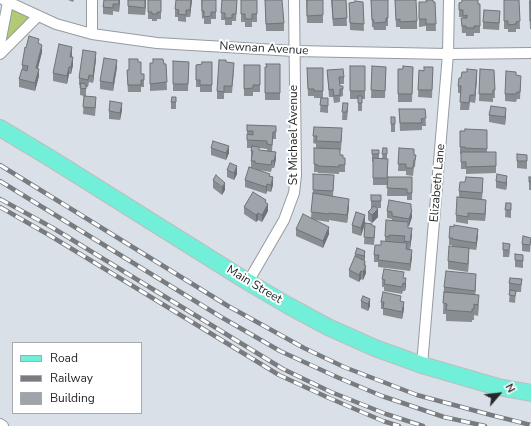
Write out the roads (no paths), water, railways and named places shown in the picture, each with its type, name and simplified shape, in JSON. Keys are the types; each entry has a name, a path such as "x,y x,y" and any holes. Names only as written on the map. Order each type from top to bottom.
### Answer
{"main road":[{"name":"Main Street","path":"0,128 248,282 328,327 375,348 422,365 498,387 531,394"}],"street":[{"path":"92,0 92,34"},
{"name":"St Michael Avenue","path":"248,282 284,220 294,193 296,175 294,0"},
{"name":"Elizabeth Lane","path":"422,365 448,54 449,0"},
{"path":"0,44 6,1"},
{"name":"Newnan Avenue","path":"6,1 56,24 92,34 157,43 294,51 448,54 531,53"},
{"path":"0,54 38,16"}],"railway":[{"path":"0,165 228,306 304,348 344,367 417,395 531,425"},
{"path":"0,181 221,317 280,351 382,396 444,417 485,426"},
{"path":"0,199 53,228 283,369 331,392 386,414 423,426"},
{"path":"0,207 49,235 279,375 383,421 399,426"}]}
